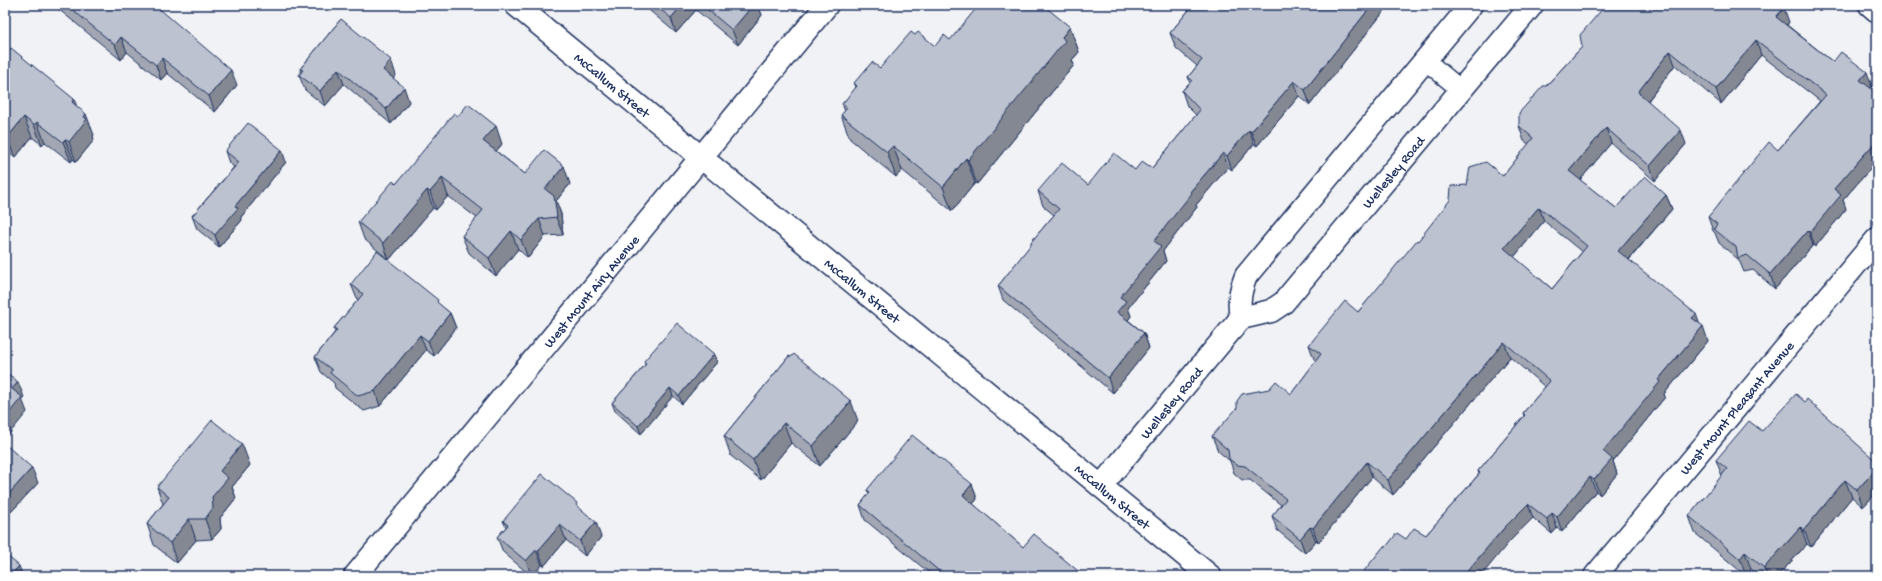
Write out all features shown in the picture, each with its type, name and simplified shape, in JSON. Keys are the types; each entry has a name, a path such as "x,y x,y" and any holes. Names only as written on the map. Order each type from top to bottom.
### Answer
{"street":[{"name":"McCallum Street","path":"516,5 1210,576"},
{"name":"West Mount Airy Avenue","path":"355,576 702,159 827,5"},
{"path":"1241,318 1238,304 1240,291 1246,276 1471,5"},
{"name":"Wellesley Road","path":"1101,486 1241,318 1271,311 1283,303 1532,5"},
{"path":"1870,5 1877,11"},
{"name":"West Mount Pleasant Avenue","path":"1595,576 1877,239"}],"lane":[{"path":"1425,60 1461,90"}],"building":[{"path":"67,5 155,5 231,70 209,96 162,58 156,65 121,37 115,45"},
{"path":"655,5 682,5 671,18"},
{"path":"702,5 753,5 732,30"},
{"path":"979,5 1038,5 1040,7 1043,5 1070,27 1062,37 1065,41 968,160 966,158 943,187 893,146 887,152 841,115 847,108 842,104 857,86 854,83 872,62 880,68 911,32 915,35 918,32 935,46 944,35 950,40"},
{"path":"1193,5 1372,5 1305,90 1294,81 1251,132 1249,130 1227,156 1223,153 1190,192 1192,193 1154,241 1161,246 1120,297 1126,301 1117,312 1144,333 1108,378 998,286 1032,243 1031,242 1059,209 1038,191 1062,163 1088,185 1114,153 1135,170 1142,161 1152,168 1200,110 1182,91 1192,80 1188,77 1202,60 1170,33"},
{"path":"1781,5 1784,8 1776,17 1833,62 1841,52 1867,72 1860,80 1877,93 1877,140 1834,189 1841,195 1810,232 1808,230 1770,274 1747,255 1738,258 1736,247 1714,229 1717,224 1708,217 1769,142 1778,150 1826,95 1756,40 1716,89 1670,51 1638,92 1681,130 1650,166 1606,128 1569,171 1616,208 1645,176 1666,195 1618,251 1696,314 1692,318 1703,326 1658,380 1660,382 1603,451 1612,459 1594,480 1590,477 1557,517 1552,513 1547,519 1528,504 1504,528 1463,576 1360,576 1384,546 1386,547 1397,533 1406,539 1414,528 1426,535 1480,473 1478,471 1525,415 1523,413 1550,381 1504,342 1388,480 1367,462 1313,528 1310,527 1300,539 1272,516 1286,499 1245,466 1237,465 1229,459 1228,450 1212,436 1237,408 1237,401 1242,394 1269,389 1276,381 1291,394 1321,354 1309,345 1345,301 1358,312 1417,240 1418,241 1450,200 1451,186 1467,185 1470,167 1486,162 1503,176 1533,138 1519,126 1519,113 1543,86 1546,86 1582,47 1580,35 1604,7","holes":["1539,207 1587,246 1552,289 1504,248"]},
{"path":"341,19 391,60 383,70 404,87 386,109 338,69 320,91 299,75 303,70 300,69"},
{"path":"11,48 74,99 72,102 86,114 84,117 87,119 69,142 65,139 63,142 37,122 34,125 24,117 7,138 5,136 5,55"},
{"path":"468,104 496,126 483,141 525,174 544,150 564,166 545,189 554,196 557,217 539,219 521,240 511,231 489,258 462,236 483,210 442,178 430,192 427,190 383,243 358,222 393,181 396,184 454,113 458,116"},
{"path":"248,123 282,150 235,206 238,208 215,235 192,216 239,162 225,151"},
{"path":"377,251 438,300 437,302 450,313 428,341 420,335 375,391 358,396 330,373 332,370 315,357 337,330 334,328 363,294 351,284"},
{"path":"677,323 714,354 679,396 670,388 638,426 612,403 646,364 644,361"},
{"path":"794,354 851,401 813,446 784,423 753,460 724,436 789,356 791,357"},
{"path":"5,371 18,382 12,389 22,397 5,418"},
{"path":"1796,394 1805,402 1807,399 1877,462 1877,468 1857,490 1845,480 1804,530 1801,527 1764,568 1745,552 1740,559 1689,516 1727,469 1716,460 1749,421 1762,431"},
{"path":"212,420 242,444 220,471 228,478 212,497 213,508 205,519 189,519 170,543 147,524 169,497 157,487"},
{"path":"912,435 972,484 963,495 1023,547 1034,534 1084,576 945,576 860,505 870,492 867,490"},
{"path":"5,445 32,468 6,497 5,496"},
{"path":"542,474 577,503 576,505 596,522 580,541 560,525 538,551 536,550 526,561 497,537 508,525 503,521"},
{"path":"5,554 19,566 10,576 5,576"}]}
